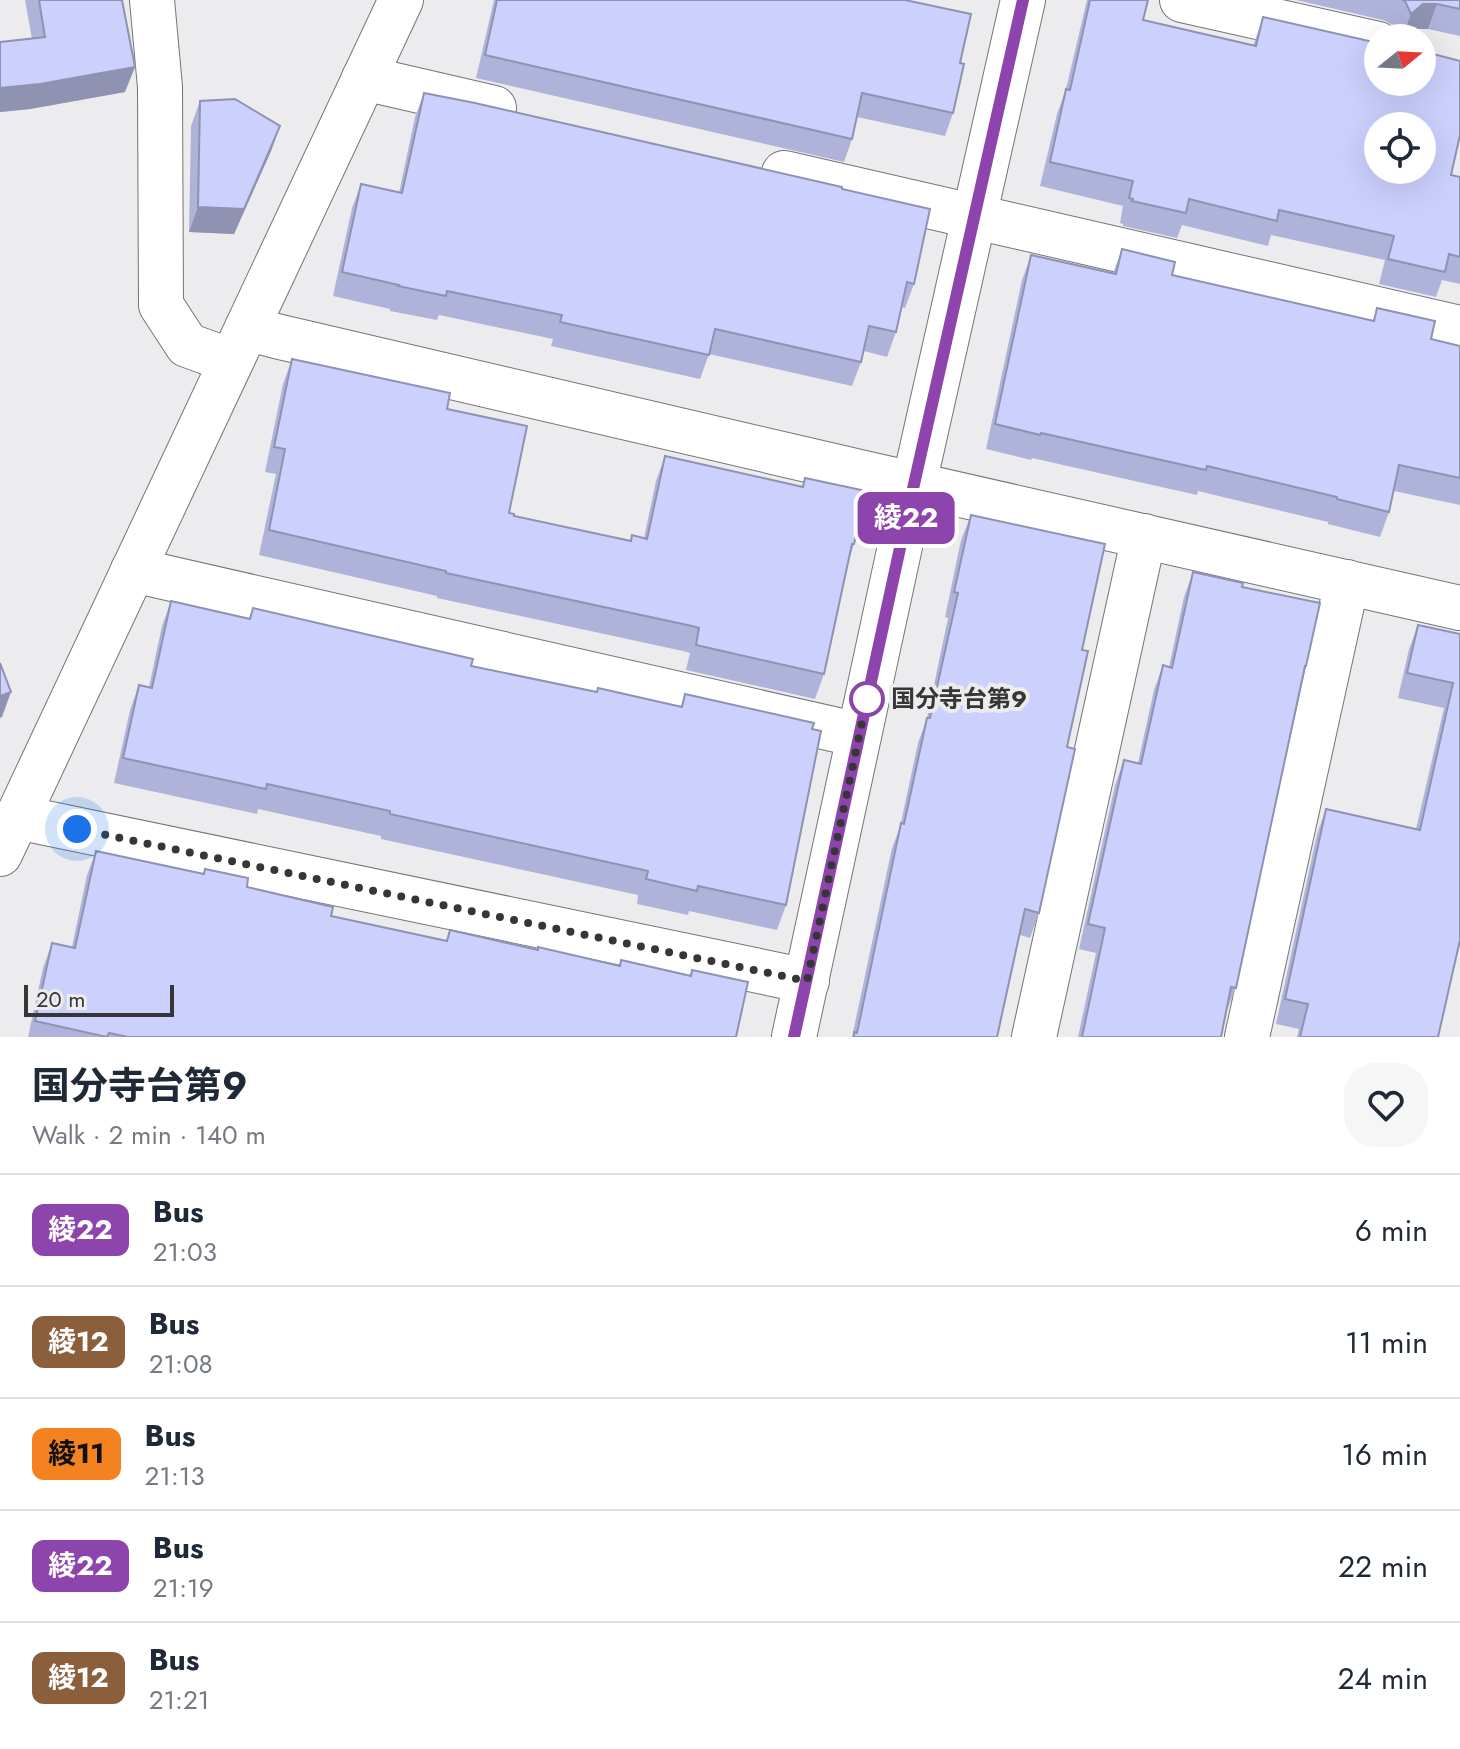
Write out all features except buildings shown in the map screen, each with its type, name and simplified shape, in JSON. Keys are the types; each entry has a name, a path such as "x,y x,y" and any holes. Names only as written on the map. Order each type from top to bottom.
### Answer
{"street":[{"path":"152,0 160,87 161,305 187,345 239,344 359,355 1460,608"},
{"path":"401,0 8,835 807,981"},
{"path":"794,1037 1023,0"},
{"path":"1182,0 1364,41"},
{"path":"364,78 524,115"},
{"path":"754,167 1460,328"},
{"path":"1034,1037 1144,536"},
{"path":"133,570 859,735"},
{"path":"1247,1037 1347,582"}],"bus line":[{"name":"綾22","path":"794,1037 1023,0"}],"place":[{"name":"国分寺台第9","path":"867,699"}],"route":[{"path":"77,829 807,981 867,699"}]}
